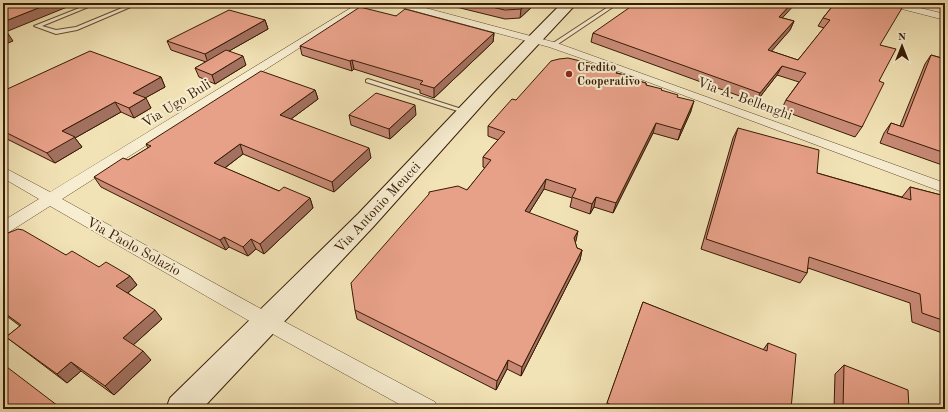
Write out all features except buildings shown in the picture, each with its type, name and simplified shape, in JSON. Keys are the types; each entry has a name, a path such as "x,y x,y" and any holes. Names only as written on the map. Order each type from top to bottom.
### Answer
{"street":[{"name":"Via Ugo Buli","path":"3,228 365,3"},
{"name":"Via A. Bellenghi","path":"396,3 544,42 636,74 945,188"},
{"name":"Via Antonio Meucci","path":"181,409 366,220 466,112 544,42 570,3"},
{"path":"889,3 945,17"},
{"name":"Via Paolo Solazio","path":"3,172 266,321 428,409"}],"lane":[{"path":"96,3 37,26 56,32 77,28 138,3"},
{"path":"544,42 617,3"},
{"path":"368,81 466,112"}],"place":[{"name":"Credito Cooperativo","path":"569,74"}]}
